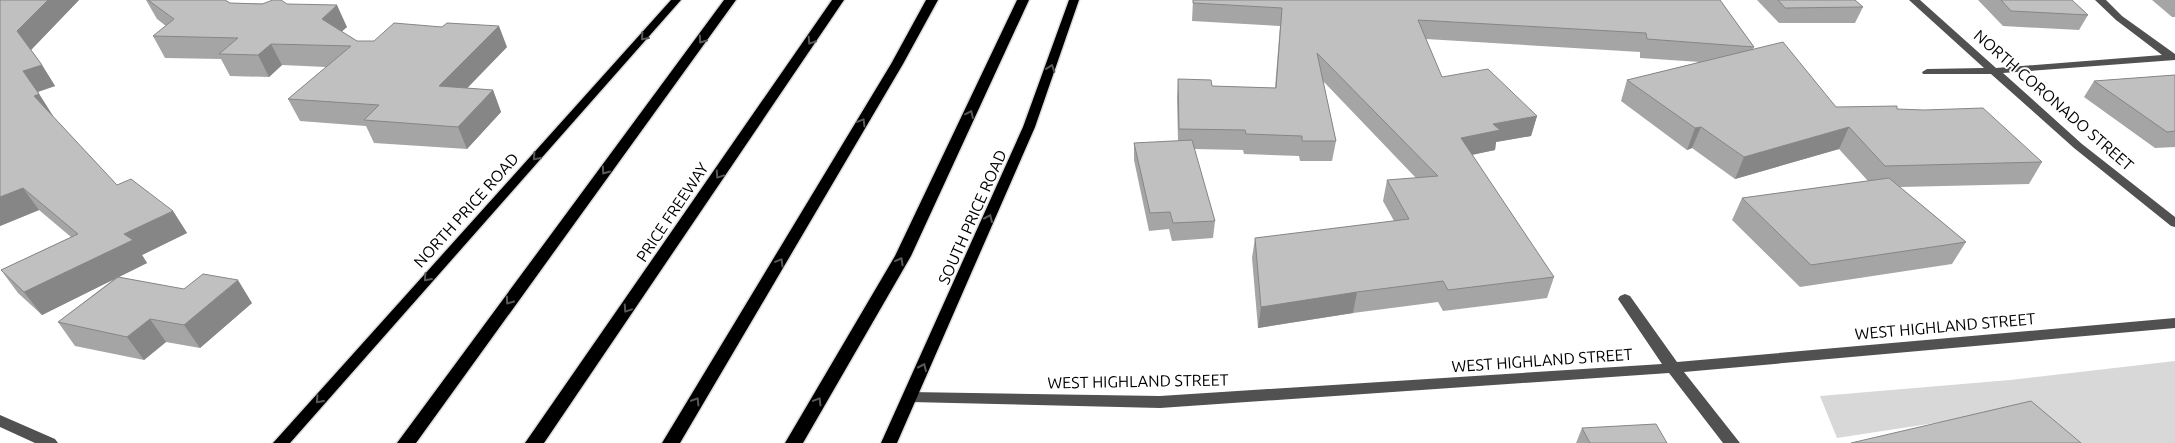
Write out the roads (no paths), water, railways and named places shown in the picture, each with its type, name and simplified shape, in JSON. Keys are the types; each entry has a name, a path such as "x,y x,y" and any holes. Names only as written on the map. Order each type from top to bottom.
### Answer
{"highway":[{"path":"406,443 730,0"},
{"name":"PRICE FREEWAY","path":"534,443 838,0"},
{"path":"671,443 887,81 932,0"},
{"path":"794,443 903,256 1023,0"}],"main road":[{"name":"NORTH PRICE ROAD","path":"281,443 676,0"},
{"name":"SOUTH PRICE ROAD","path":"889,443 1029,127 1074,0"}],"street":[{"name":"NORTH CORONADO STREET","path":"1914,0 2078,146 2175,222"},
{"path":"2100,0 2119,18 2173,57"},
{"path":"1927,72 1993,71 2173,57"},
{"path":"1625,299 1673,368 1732,443"},
{"name":"WEST HIGHLAND STREET","path":"910,397 1160,402 1673,368 2175,323"},
{"path":"0,421 50,443"}]}
